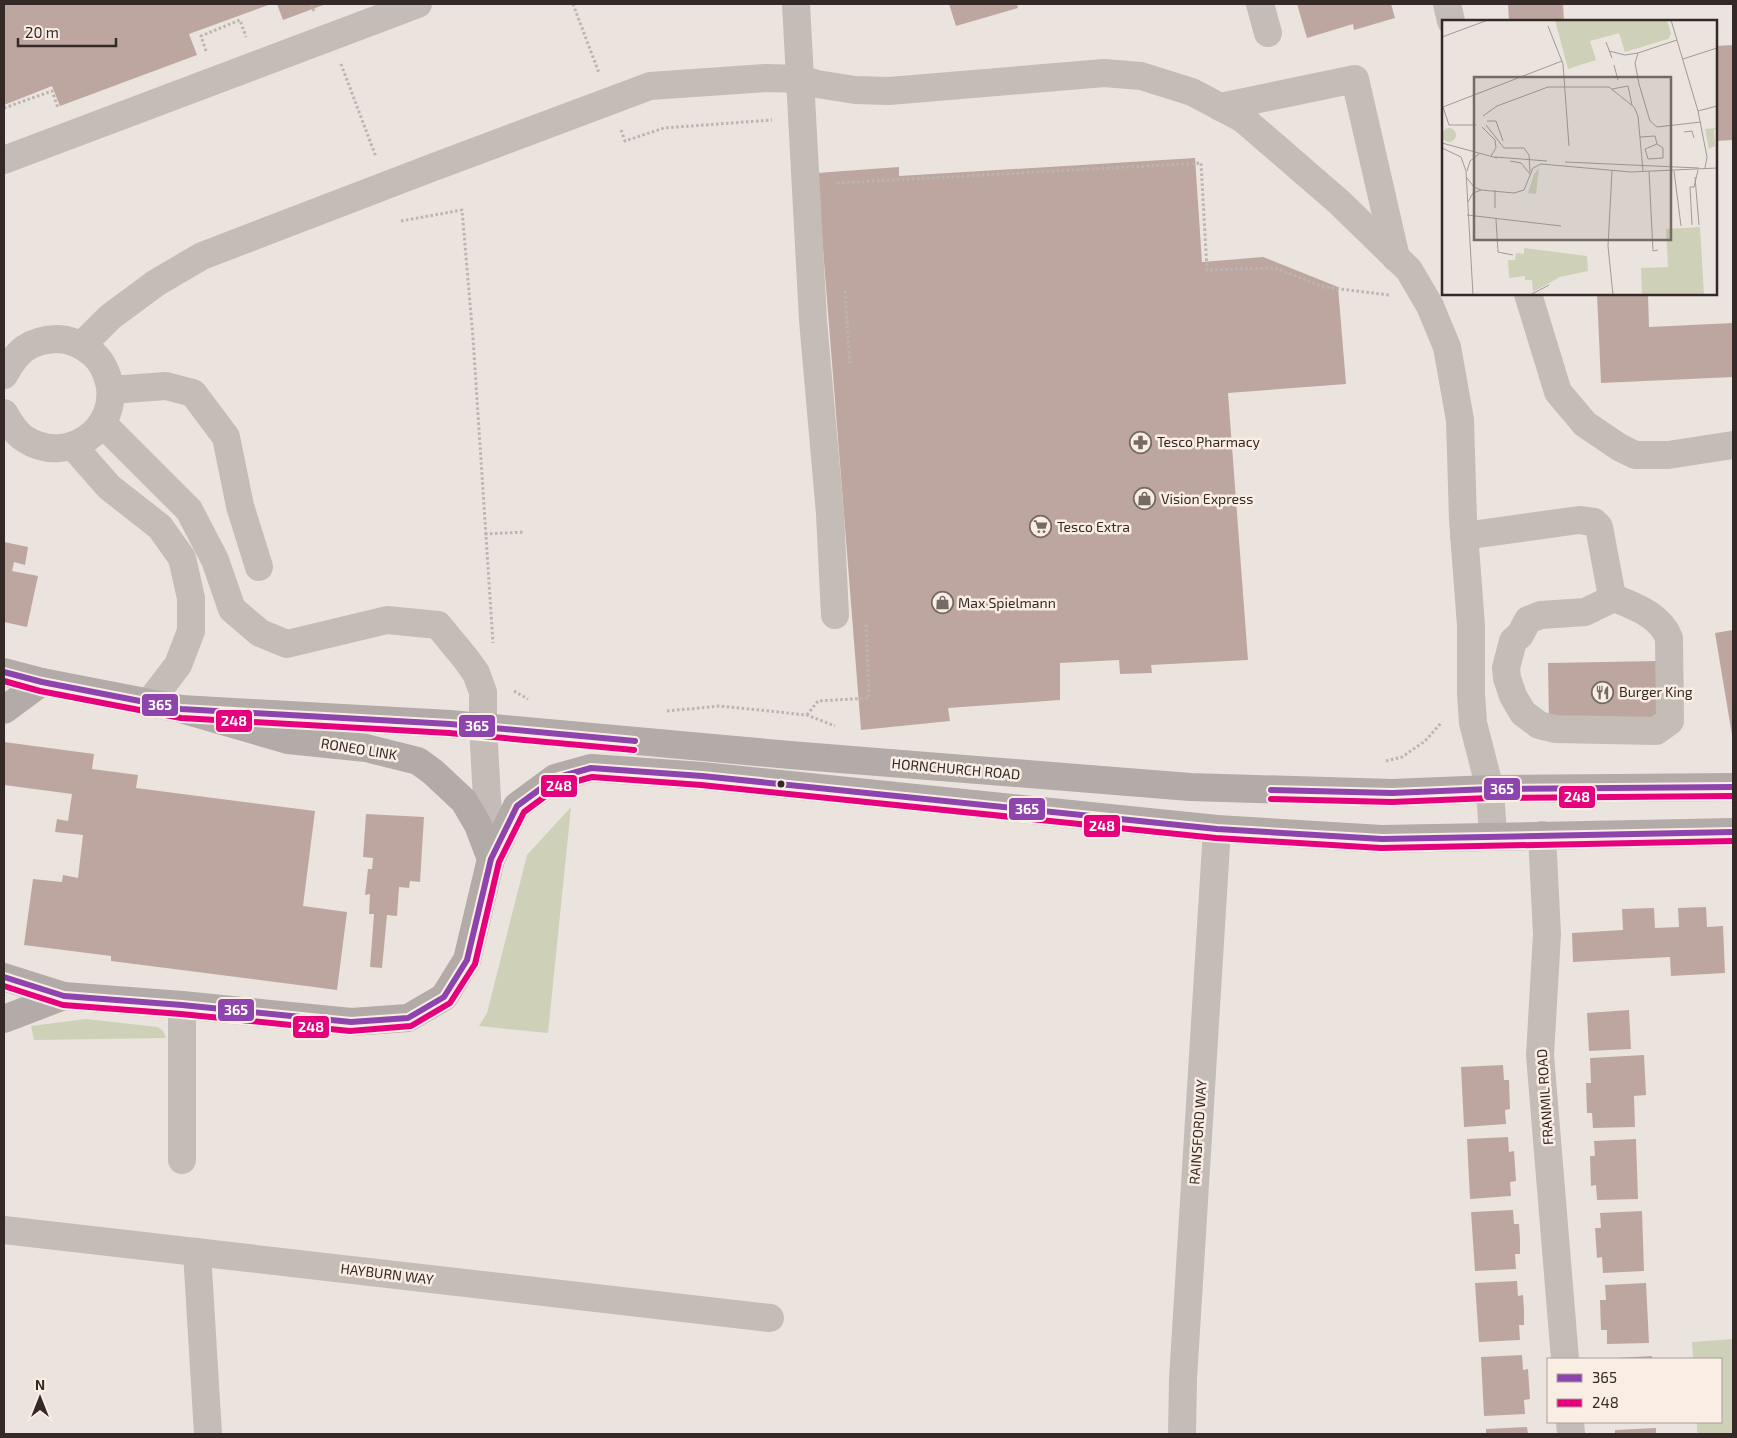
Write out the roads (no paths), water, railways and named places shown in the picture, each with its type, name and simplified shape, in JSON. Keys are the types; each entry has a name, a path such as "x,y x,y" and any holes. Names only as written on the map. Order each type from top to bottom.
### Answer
{"main road":[{"path":"4,672 42,682 181,710"},
{"path":"4,710 42,682"},
{"name":"HORNCHURCH ROAD","path":"181,710 415,721 790,755 1190,787 1392,793 1733,787"},
{"name":"RONEO LINK","path":"181,710 288,740 366,748 418,761 433,772 464,801 478,825 490,859"},
{"path":"4,977 64,996 182,1004 351,1022 408,1018 444,997 467,960 490,859 518,806 555,778 591,768 702,776 1217,829 1382,839 1733,832"},
{"path":"4,1019 64,996"}],"street":[{"path":"4,160 418,4"},
{"path":"796,4 812,300 830,514 835,616"},
{"path":"1260,4 1268,33"},
{"path":"1448,4 1451,20"},
{"path":"82,345 110,317 156,283 202,256 418,172 650,86 766,78 801,79 817,84 855,90 889,91 1104,74 1141,76 1192,92 1243,119 1339,202 1409,270 1430,306 1447,347 1460,420 1464,536 1471,626 1473,723 1490,790 1493,836"},
{"path":"1220,107 1355,79 1396,258"},
{"path":"1528,295 1558,392 1585,424 1634,455 1668,455 1733,445"},
{"path":"4,374 13,358 27,346 45,339 64,339 82,345 96,356 107,372 111,390 109,407 102,423 90,437 73,446 57,448 40,446 25,439 7,424"},
{"path":"111,390 166,386 193,393 226,437 240,506 259,567"},
{"path":"102,423 189,510 215,560 232,610 260,633 287,644 387,620 438,625 476,673 483,692 490,859"},
{"path":"73,446 109,487 160,527 182,558 191,598 191,631 178,665 148,704"},
{"path":"1464,536 1579,520 1594,522 1599,527 1614,598 1630,603 1647,613 1665,628 1669,638 1670,721 1656,731 1555,730 1539,725 1523,713 1513,696 1507,678 1506,668 1513,641 1520,635 1528,620 1541,616 1585,612 1614,598"},
{"name":"RAINSFORD WAY","path":"1182,1434 1184,1360 1217,829"},
{"name":"FRANMIL ROAD","path":"1542,835 1547,934 1540,1055 1565,1358"},
{"path":"182,1004 182,1160"},
{"name":"HAYBURN WAY","path":"4,1230 770,1318"},
{"path":"197,1252 208,1434"}],"place":[{"name":"Tesco Pharmacy","path":"1141,442"},
{"name":"Vision Express","path":"1145,499"},
{"name":"Tesco Extra","path":"1041,527"},
{"name":"Max Spielmann","path":"942,603"},
{"name":"Burger King","path":"1603,692"}]}
